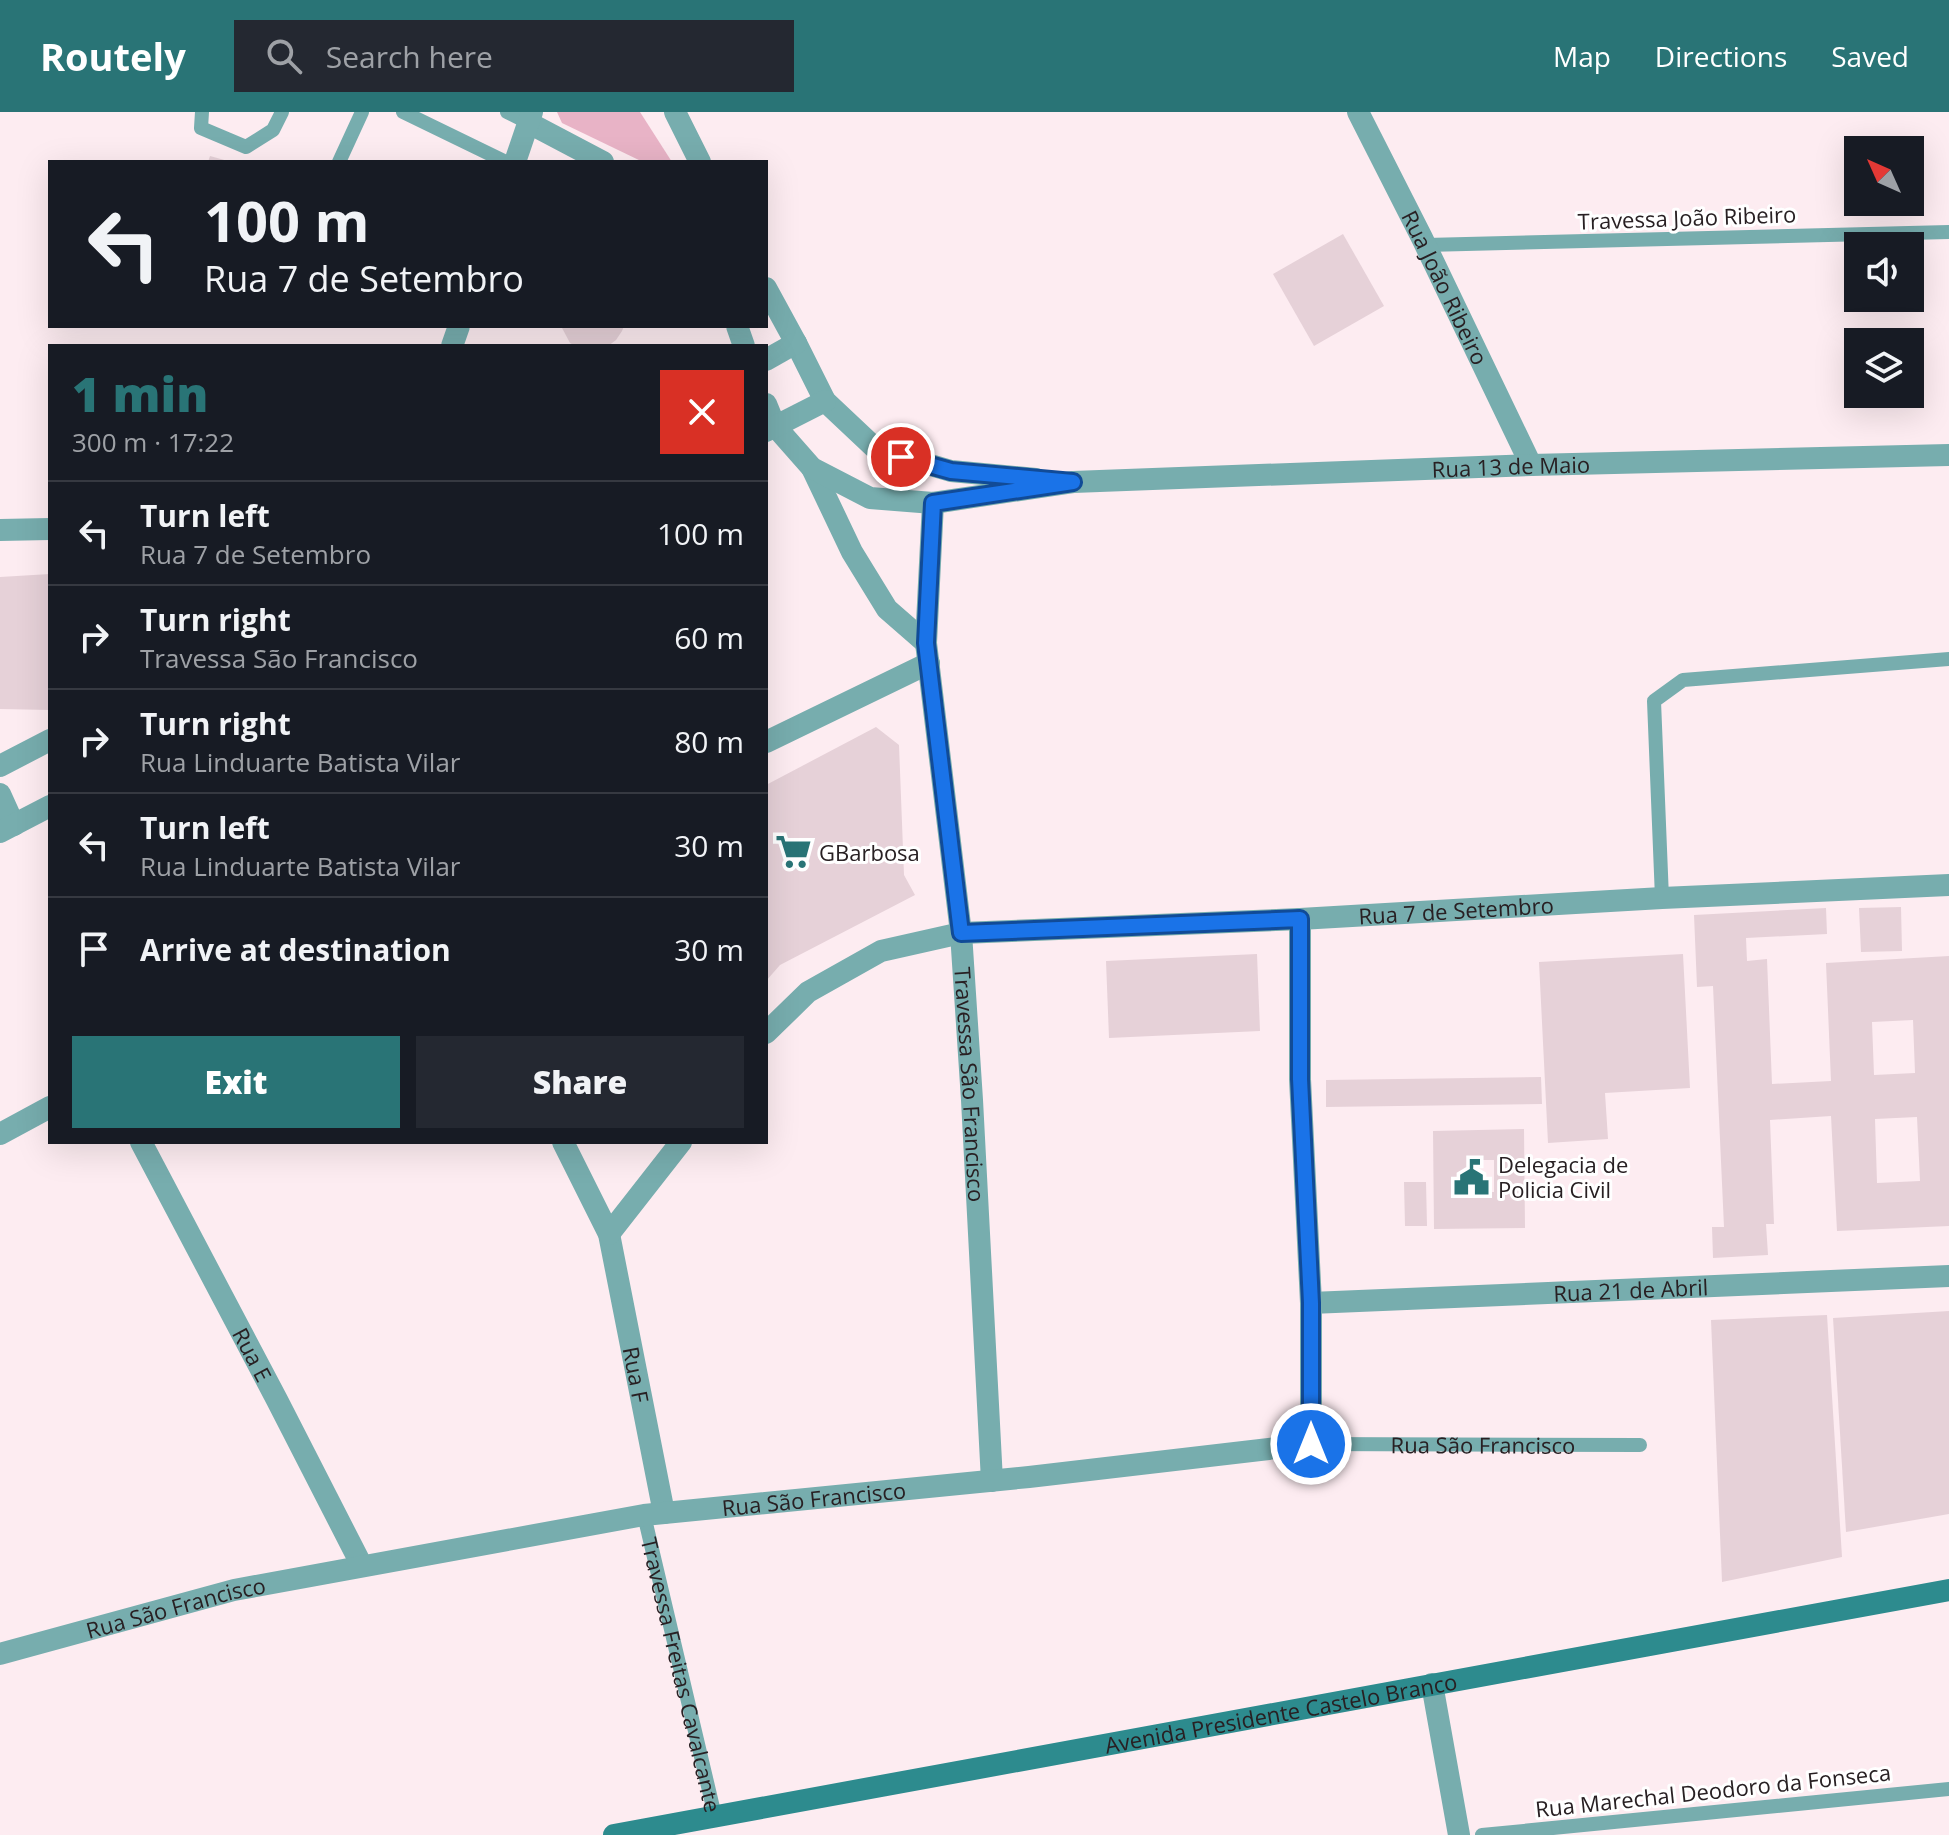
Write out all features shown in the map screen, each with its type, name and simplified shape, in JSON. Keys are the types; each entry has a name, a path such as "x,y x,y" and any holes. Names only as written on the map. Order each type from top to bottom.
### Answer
{"main road":[{"name":"Avenida Presidente Castelo Branco","path":"614,1835 717,1826 1432,1684 1949,1590"}],"street":[{"path":"675,112 699,160"},
{"name":"Rua João Ribeiro","path":"1358,112 1426,245 1531,465"},
{"path":"516,160 530,117 600,160"},
{"path":"768,292 825,401 876,449 951,471 1073,482"},
{"path":"768,359 796,343"},
{"path":"825,401 770,428 812,468 870,498 933,503 1073,482"},
{"name":"Rua 13 de Maio","path":"1073,482 1531,465 1949,455"},
{"path":"768,741 927,653 887,609 852,552 812,468"},
{"name":"Travessa São Francisco","path":"933,503 927,653 961,933 992,1481"},
{"path":"0,530 48,529"},
{"path":"0,766 48,741"},
{"path":"0,794 7,829 48,807"},
{"name":"Rua 7 de Setembro","path":"961,933 1300,919 1949,885"},
{"path":"1300,919 1300,1079 1311,1303 1311,1444"},
{"path":"768,1031 808,992 881,951 961,933"},
{"path":"0,1134 48,1108"},
{"name":"Rua E","path":"142,1144 362,1566"},
{"name":"Rua F","path":"564,1144 609,1234 654,1514"},
{"path":"609,1234 679,1144"},
{"name":"Rua 21 de Abril","path":"1311,1303 1949,1276"},
{"name":"Rua São Francisco","path":"0,1654 234,1590 654,1514 992,1481 1311,1444"},
{"path":"1432,1684 1459,1835"}],"lane":[{"path":"202,112 201,128 246,147 273,130 282,112"},
{"path":"340,160 362,112"},
{"path":"403,112 502,160"},
{"path":"507,112 530,117"},
{"name":"Travessa João Ribeiro","path":"1426,245 1949,232"},
{"path":"1662,898 1654,701 1683,680 1949,659"},
{"name":"Rua São Francisco","path":"1311,1444 1640,1445"},
{"name":"Travessa Freitas Cavalcante","path":"654,1514 717,1826"},
{"name":"Rua Marechal Deodoro da Fonseca","path":"1482,1835 1949,1789"}],"shaded area":[{"path":"557,112 640,112 671,160 639,160 562,123"}],"building":[{"path":"1343,234 1384,306 1314,346 1273,274"},
{"path":"562,328 623,328 611,344 570,343"},
{"path":"48,574 48,710 0,709 0,577"},
{"path":"876,727 899,745 904,875 915,895 780,965 768,979 768,784"},
{"path":"1901,907 1902,951 1861,952 1859,908"},
{"path":"1826,908 1827,934 1746,938 1747,961 1767,959 1772,1084 1831,1081 1826,963 1949,956 1949,1226 1837,1231 1831,1116 1770,1120 1774,1224 1766,1224 1768,1255 1713,1258 1712,1227 1724,1227 1713,986 1697,987 1694,915","holes":["1913,1020 1915,1073 1874,1075 1872,1022","1917,1117 1920,1181 1877,1183 1875,1119"]},
{"path":"1257,954 1260,1031 1109,1038 1106,961"},
{"path":"1683,954 1690,1088 1605,1093 1608,1139 1548,1143 1539,962"},
{"path":"1541,1077 1542,1104 1326,1107 1326,1080"},
{"path":"1524,1129 1525,1228 1434,1229 1433,1131","holes":["1468,1160 1494,1160 1494,1192 1468,1192"]},
{"path":"1404,1182 1426,1182 1427,1226 1405,1226"},
{"path":"1949,1311 1949,1514 1846,1532 1833,1318"},
{"path":"1827,1315 1842,1557 1722,1582 1711,1320"}],"place":[{"name":"GBarbosa","path":"793,852"},
{"name":"Delegacia de Policia Civil","path":"1472,1177"}],"route":[{"path":"901,457 951,471 1073,482 933,503 926,643 961,933 1300,919 1300,1079 1311,1303 1311,1444"}]}
